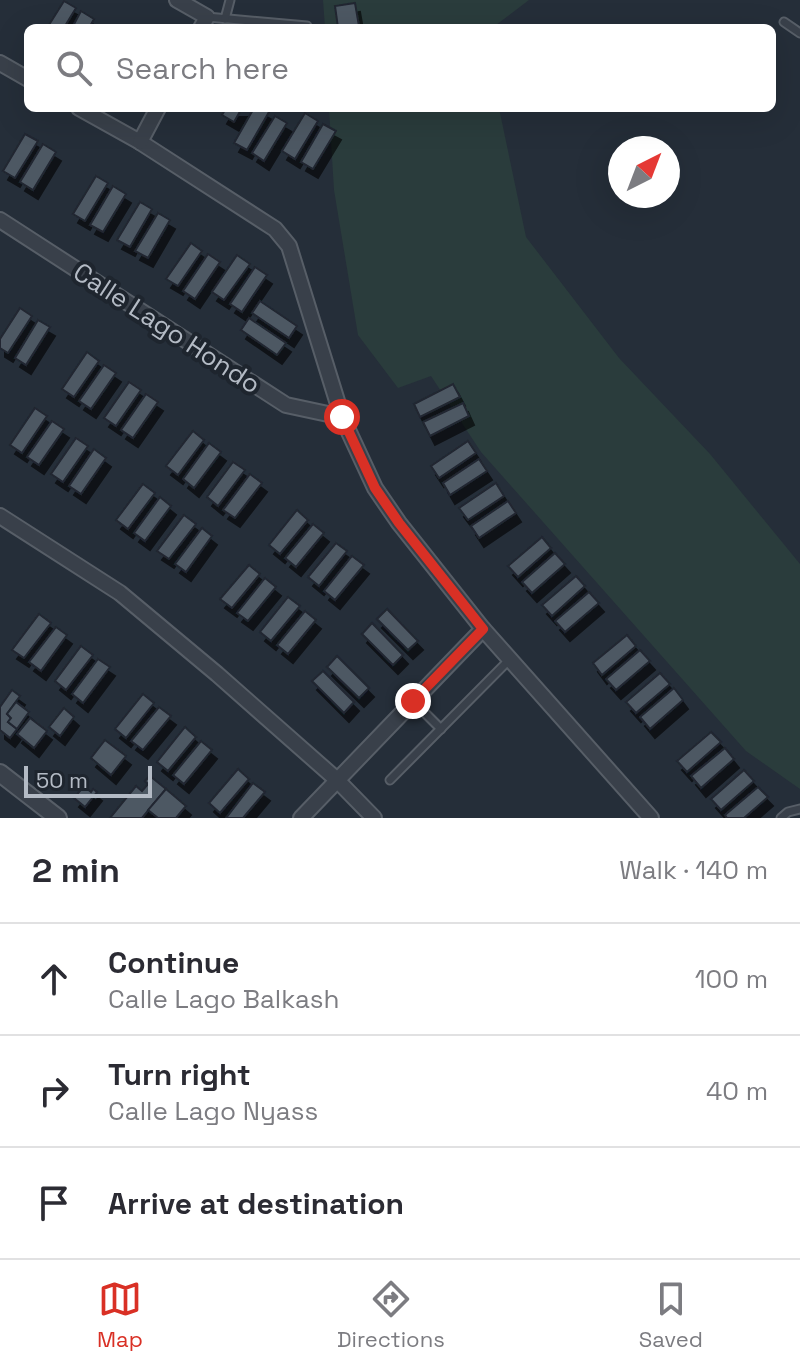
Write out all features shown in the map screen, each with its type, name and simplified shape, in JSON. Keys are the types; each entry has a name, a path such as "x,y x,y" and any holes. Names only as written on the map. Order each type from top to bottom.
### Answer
{"street":[{"path":"177,0 204,22"},
{"path":"0,63 24,77"},
{"path":"86,112 140,142 275,229 289,246 342,417 375,488 483,629 651,818"},
{"path":"140,142 156,112"},
{"name":"Calle Lago Hondo","path":"0,220 286,405 342,417"},
{"path":"0,516 120,593 336,779 374,818"},
{"path":"301,818 483,629"},
{"path":"0,773 58,818"}],"lane":[{"path":"225,19 230,0"},
{"path":"204,22 225,19 284,24"},
{"path":"784,22 800,33"},
{"path":"390,780 510,659"},
{"path":"413,701 441,729"},
{"path":"781,818 788,812 800,809"}],"shaded area":[{"path":"323,0 529,0 497,24 325,24"},
{"path":"329,112 500,112 526,237 619,358 710,454 800,564 800,789 746,751 481,452 431,376 398,388 358,335 334,190"}],"building":[{"path":"64,1 76,8 66,24 50,24"},
{"path":"355,3 359,24 337,24 335,6"},
{"path":"81,11 94,19 91,24 74,24"},
{"path":"224,112 240,112 234,122 222,115"},
{"path":"252,112 269,112 247,150 234,143"},
{"path":"305,113 318,121 295,159 282,151"},
{"path":"275,116 287,123 264,161 252,153"},
{"path":"323,124 336,131 313,169 301,162"},
{"path":"25,134 38,141 15,178 3,171"},
{"path":"43,144 56,152 33,190 20,182"},
{"path":"96,176 108,183 85,221 73,214"},
{"path":"113,186 126,194 103,232 90,225"},
{"path":"140,202 152,209 130,247 117,240"},
{"path":"158,213 170,220 148,258 135,251"},
{"path":"191,243 202,251 178,286 166,279"},
{"path":"208,254 220,262 195,299 183,291"},
{"path":"237,255 250,264 224,300 212,292"},
{"path":"255,267 267,275 242,312 230,304"},
{"path":"260,301 297,326 289,338 252,313"},
{"path":"20,308 32,316 8,353 0,348 0,339"},
{"path":"249,318 286,343 277,355 241,330"},
{"path":"38,320 50,327 26,365 15,358"},
{"path":"87,352 99,361 74,397 62,389"},
{"path":"104,365 116,373 91,409 79,401"},
{"path":"129,382 141,390 116,426 104,418"},
{"path":"453,384 460,397 420,417 414,404"},
{"path":"146,394 158,402 133,438 121,430"},
{"path":"463,403 469,416 430,436 423,422"},
{"path":"35,408 47,416 22,453 10,445"},
{"path":"52,421 64,429 39,465 27,457"},
{"path":"193,431 204,440 178,475 166,466"},
{"path":"76,438 88,446 63,482 51,474"},
{"path":"468,441 476,453 439,478 431,466"},
{"path":"209,443 221,452 194,488 183,479"},
{"path":"94,449 106,458 81,494 69,486"},
{"path":"479,459 487,471 450,495 443,483"},
{"path":"233,462 245,470 218,506 207,497"},
{"path":"250,474 262,483 235,518 223,510"},
{"path":"496,483 504,496 468,520 459,508"},
{"path":"143,484 155,493 128,529 116,520"},
{"path":"160,497 171,506 145,541 134,533"},
{"path":"508,501 516,513 479,538 471,526"},
{"path":"297,510 308,520 280,554 269,545"},
{"path":"184,515 196,524 169,559 157,551"},
{"path":"313,524 324,533 296,567 285,558"},
{"path":"202,528 212,536 186,572 175,564"},
{"path":"542,537 551,548 518,577 508,566"},
{"path":"336,543 347,551 319,586 308,577"},
{"path":"555,553 565,564 532,593 522,582"},
{"path":"352,556 364,565 335,600 324,591"},
{"path":"249,565 260,574 232,608 220,599"},
{"path":"576,576 585,586 552,616 542,605"},
{"path":"265,578 276,587 248,621 237,613"},
{"path":"589,592 599,603 565,632 555,621"},
{"path":"288,597 300,606 271,641 260,632"},
{"path":"387,609 418,641 408,650 377,619"},
{"path":"305,611 316,620 288,654 277,645"},
{"path":"39,614 51,623 24,658 12,650"},
{"path":"372,623 403,655 393,665 362,634"},
{"path":"56,627 67,635 41,671 29,662"},
{"path":"627,635 636,646 602,675 593,663"},
{"path":"81,646 93,655 66,690 55,681"},
{"path":"640,650 650,661 616,690 606,679"},
{"path":"337,656 369,688 359,698 327,667"},
{"path":"98,659 110,667 83,703 72,694"},
{"path":"323,671 354,702 344,713 312,681"},
{"path":"660,673 670,684 636,713 626,702"},
{"path":"674,688 683,700 650,729 640,717"},
{"path":"12,690 20,696 7,714 11,718 8,722 17,729 10,738 0,730 0,707"},
{"path":"143,694 154,703 126,738 115,729"},
{"path":"16,702 29,712 17,729 8,722 11,718 7,714"},
{"path":"159,707 171,716 143,750 131,741"},
{"path":"64,708 74,717 60,736 49,727"},
{"path":"30,718 47,731 34,748 17,734"},
{"path":"185,727 196,737 168,771 157,762"},
{"path":"711,732 721,742 687,772 677,761"},
{"path":"105,740 126,756 111,775 91,758"},
{"path":"201,741 212,750 184,784 173,775"},
{"path":"725,748 734,759 701,788 691,776"},
{"path":"238,769 249,779 220,813 209,803"},
{"path":"744,770 754,781 721,810 711,799"},
{"path":"150,776 166,789 142,818 110,818 136,786 142,791"},
{"path":"253,783 265,792 243,818 226,818"},
{"path":"84,786 91,792 93,789 97,792 85,807 74,798"},
{"path":"758,787 768,797 744,818 727,818 725,815"},
{"path":"166,789 186,806 176,818 158,818 148,810"}],"route":[{"path":"342,417 375,488 483,629 413,701"}]}
